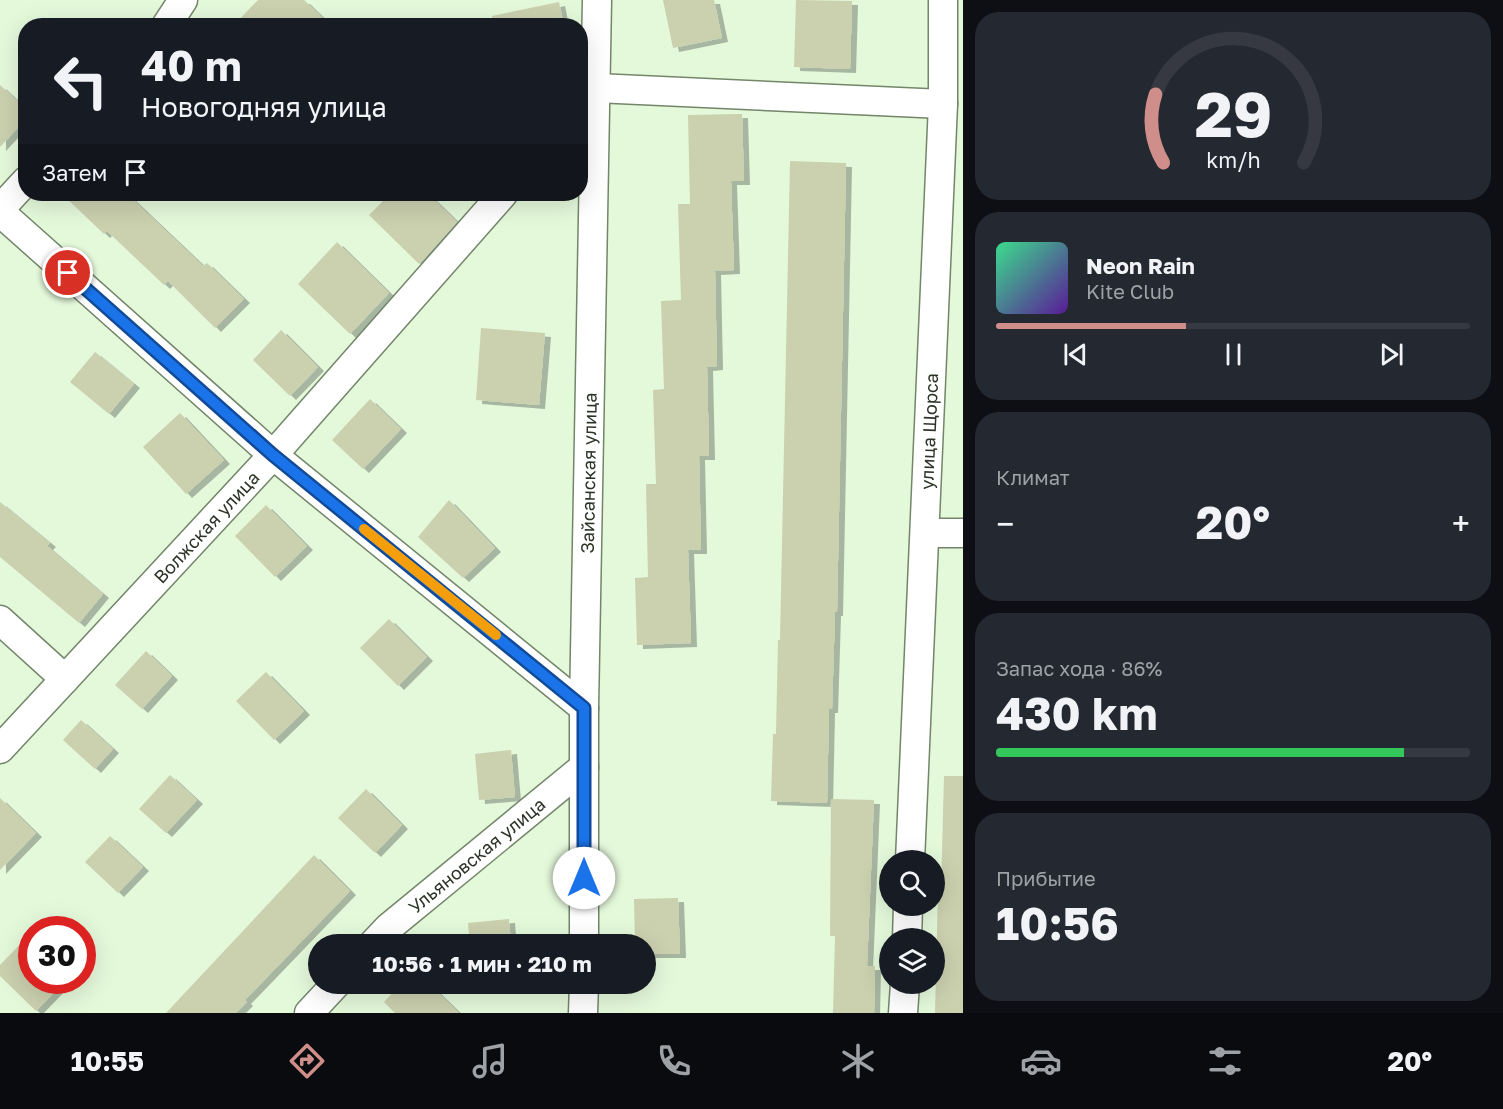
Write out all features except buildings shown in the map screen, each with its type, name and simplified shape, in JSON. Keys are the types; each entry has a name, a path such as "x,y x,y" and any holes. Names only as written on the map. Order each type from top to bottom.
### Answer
{"street":[{"path":"171,18 183,0"},
{"name":"Зайсанская улица","path":"588,97 597,0"},
{"name":"улица Щорса","path":"911,850 943,104 943,0"},
{"path":"588,97 943,104"},
{"path":"18,190 0,210 273,455 584,708"},
{"name":"Волжская улица","path":"0,749 273,455 497,201"},
{"name":"Зайсанская улица","path":"584,934 587,201"},
{"path":"925,533 963,533"},
{"path":"0,620 65,679"},
{"name":"Ульяновская улица","path":"382,934 585,767"},
{"path":"309,1013 327,994"},
{"path":"584,994 584,1013"},
{"path":"903,1013 904,994"}],"slow traffic":[{"path":"364,529 496,635"}],"route":[{"path":"68,273 273,455 584,708 584,878"}]}
